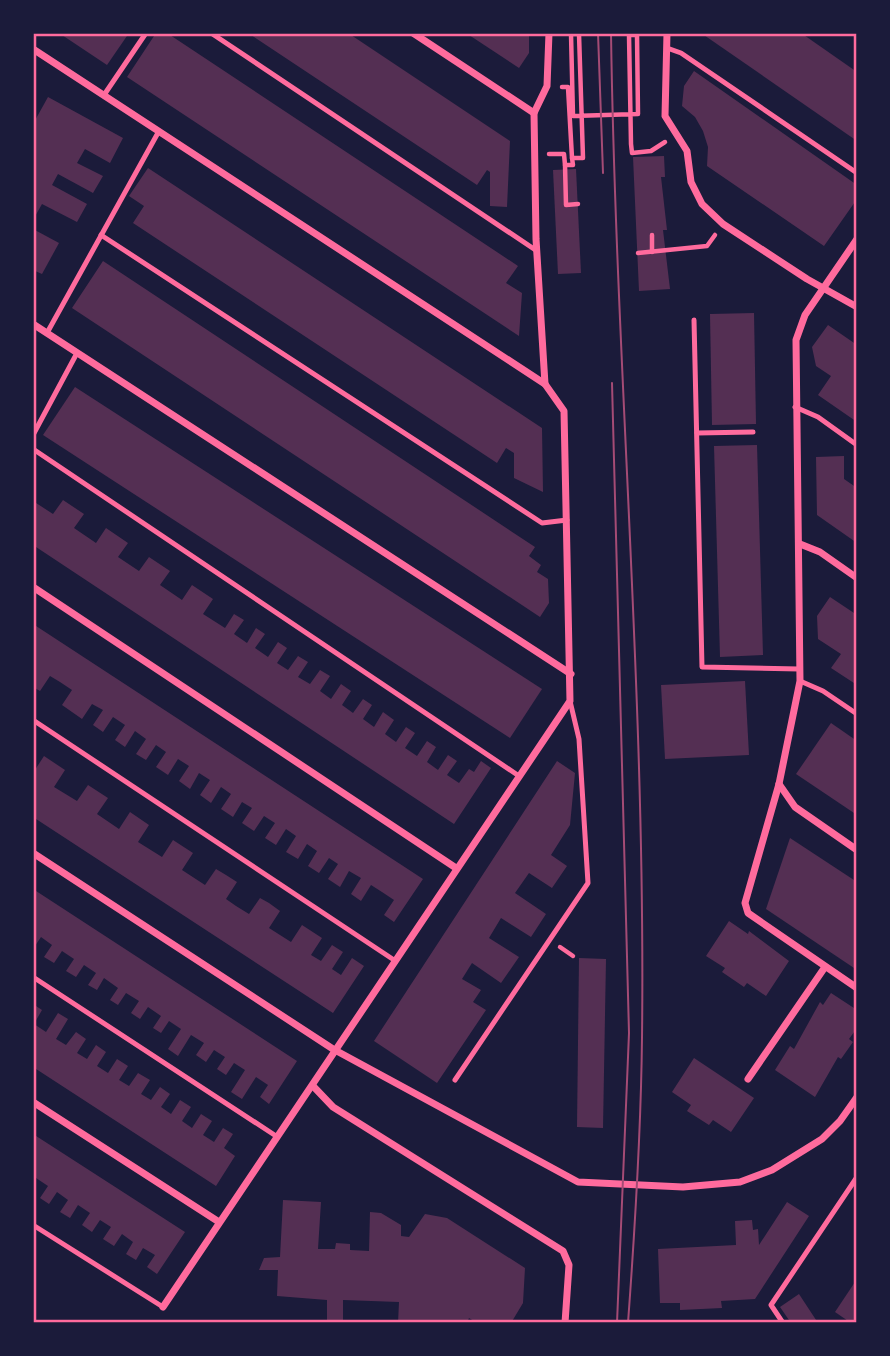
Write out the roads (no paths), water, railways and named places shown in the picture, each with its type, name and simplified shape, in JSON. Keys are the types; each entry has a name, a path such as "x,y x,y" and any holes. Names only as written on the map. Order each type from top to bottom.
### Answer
{"street":[{"path":"413,33 534,113"},
{"path":"545,384 537,251 534,113 547,86 549,33"},
{"path":"667,33 665,116 687,151 696,194 723,224 857,307"},
{"path":"33,49 545,384 564,411 570,701 333,1049 313,1086 276,1136 163,1307"},
{"path":"857,239 805,315 796,340 800,681 779,784 745,904 748,913 857,988"},
{"path":"33,324 571,674"},
{"path":"800,544 820,552 857,578"},
{"path":"33,587 456,868"},
{"path":"779,784 795,807 857,850"},
{"path":"33,853 333,1049 578,1182 683,1187 740,1182 772,1170 822,1139 840,1121 857,1097"},
{"path":"748,1079 825,967"},
{"path":"313,1086 333,1107 563,1251 569,1265 565,1323"},
{"path":"33,1102 219,1222"}],"lane":[{"path":"104,95 146,33"},
{"path":"211,33 537,251"},
{"path":"667,48 681,54 857,173"},
{"path":"47,333 159,131"},
{"path":"101,236 542,523 567,520"},
{"path":"694,320 702,667 799,669"},
{"path":"33,435 78,353"},
{"path":"795,407 817,417 857,444"},
{"path":"697,433 753,432"},
{"path":"33,449 519,776"},
{"path":"800,681 823,691 857,714"},
{"path":"455,1080 588,883 579,739 570,701"},
{"path":"33,720 394,960"},
{"path":"33,977 276,1136"},
{"path":"783,1323 771,1305 857,1177"},
{"path":"33,1225 163,1307"}],"tram line":[{"path":"598,33 603,173"},
{"path":"611,33 640,787 642,912 640,1109 628,1323"},
{"path":"612,383 629,1033 617,1323"}]}
